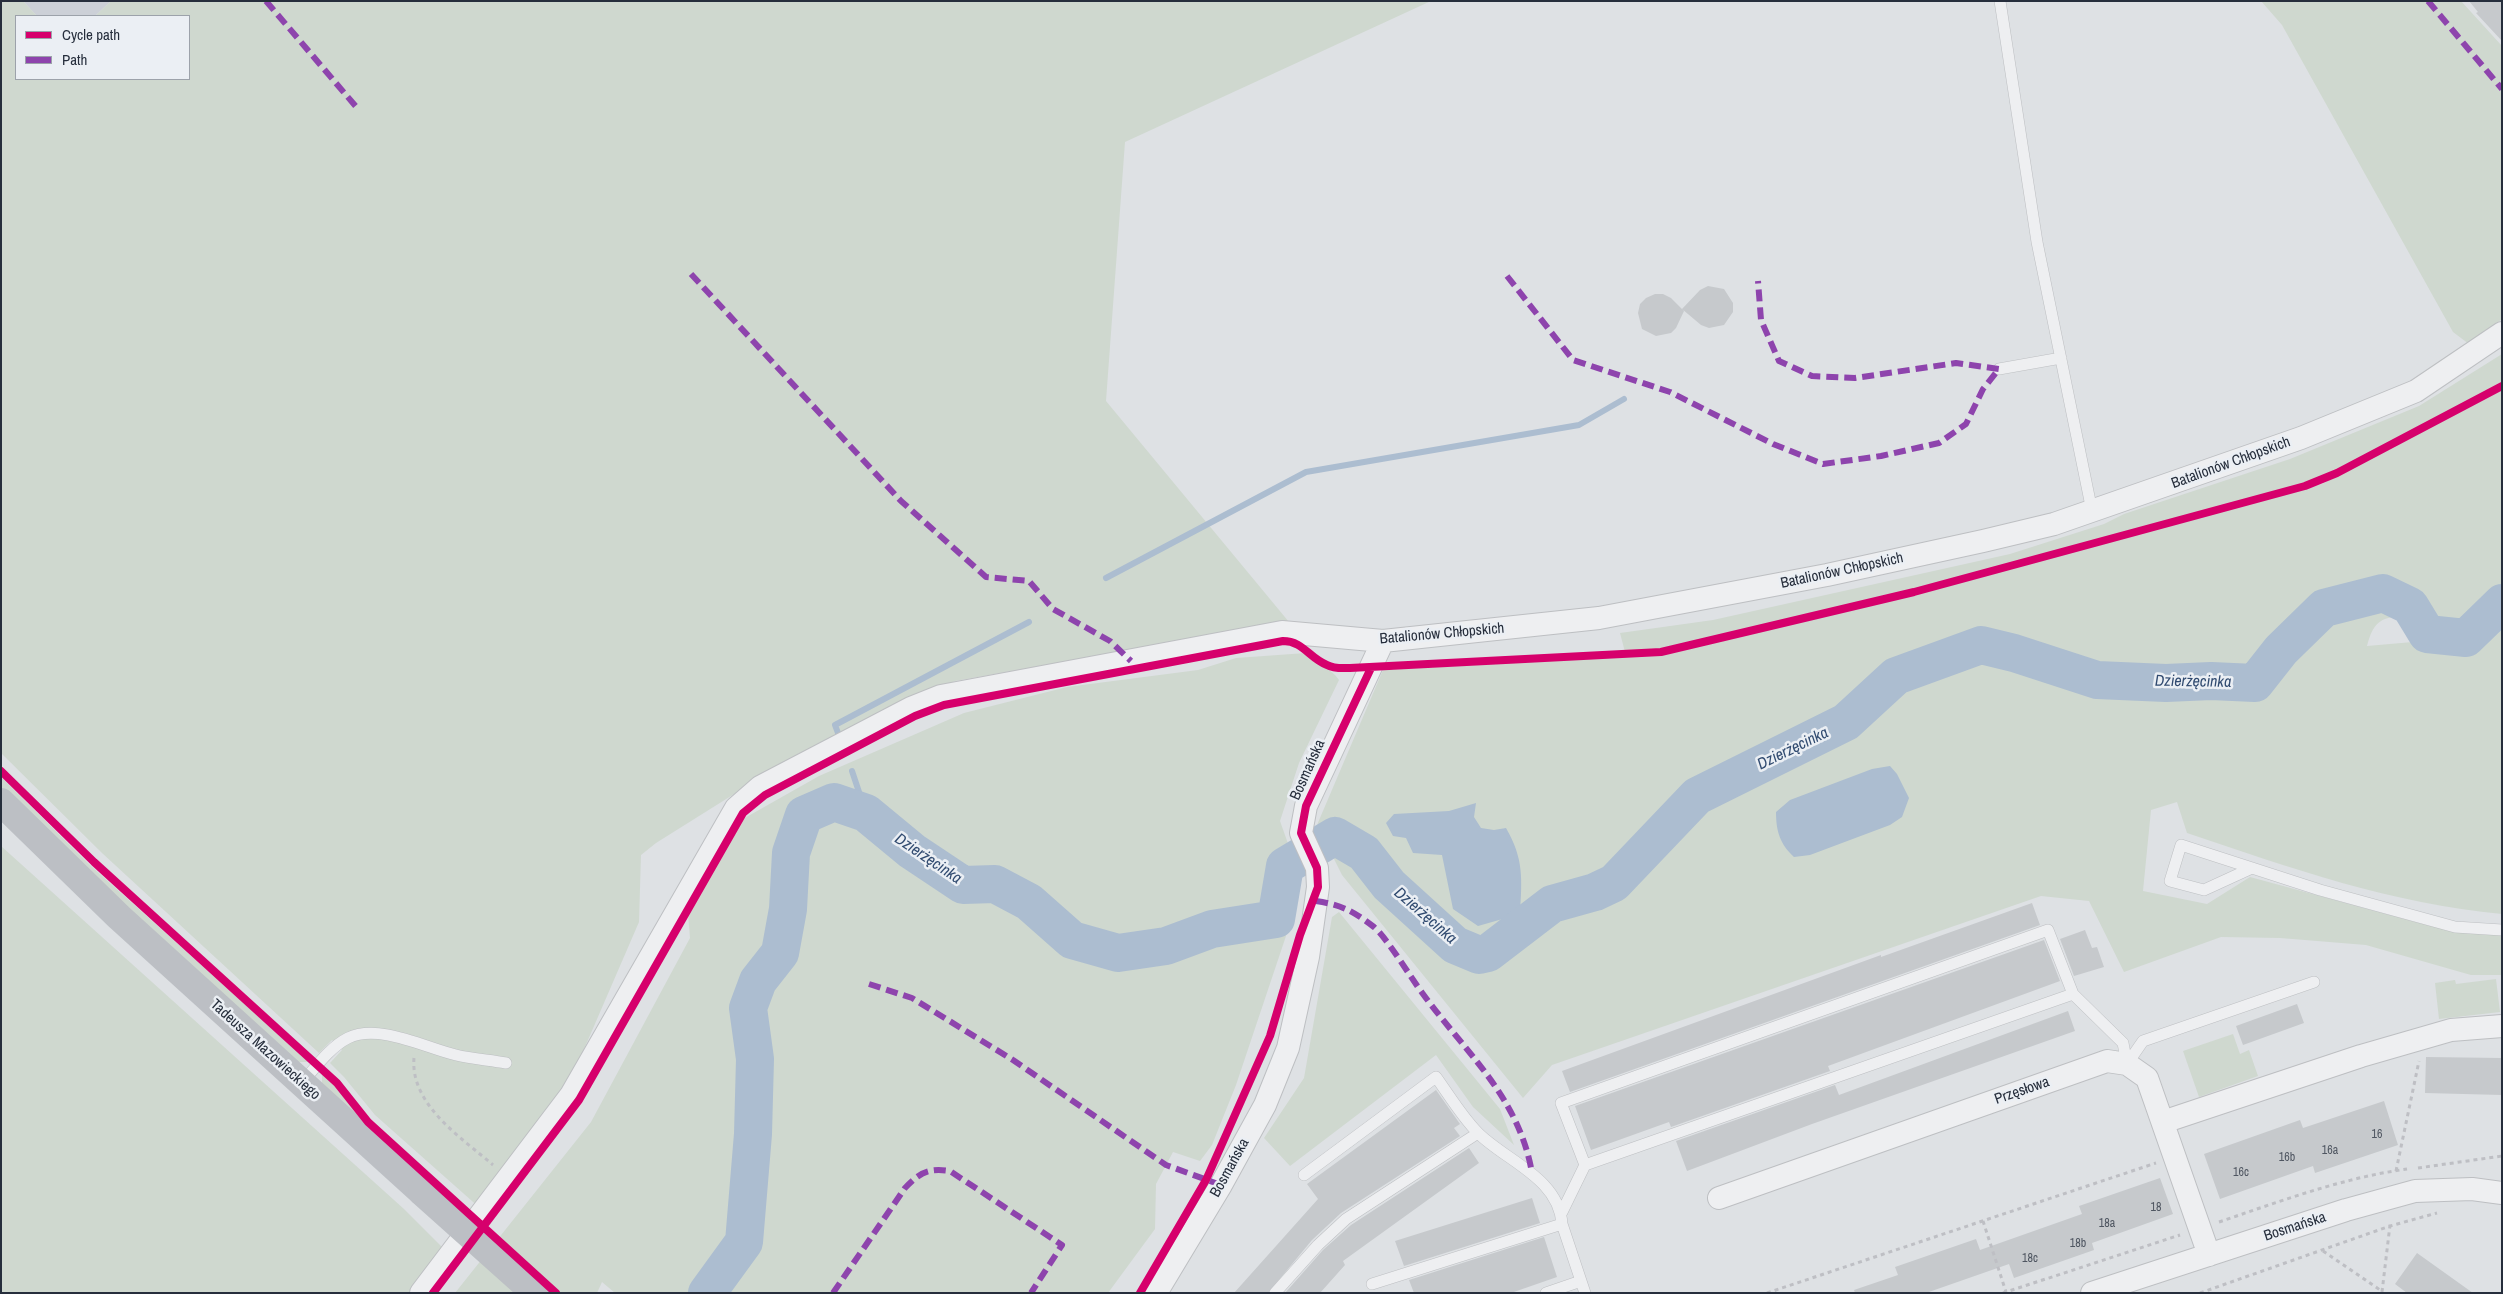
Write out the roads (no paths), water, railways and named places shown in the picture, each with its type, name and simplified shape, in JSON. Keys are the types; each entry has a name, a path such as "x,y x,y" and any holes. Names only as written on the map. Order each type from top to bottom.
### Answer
{"main road":[{"name":"Tadeusza Mazowieckiego","path":"1,802 119,917 535,1293"}],"street":[{"name":"Batalionów Chłopskich","path":"421,1293 571,1095 729,818 748,795 911,708 941,696 1282,632 1383,641 1599,618 1827,575 1983,541 2054,524 2301,438 2416,391 2502,333"},
{"name":"Bosmańska","path":"1156,1293 1221,1185 1265,1105 1288,1048 1308,957 1318,887 1317,868 1301,833 1306,806 1383,641"},
{"path":"2163,1122 2361,1056 2451,1030 2502,1026"},
{"name":"Przęsłowa","path":"1718,1198 2108,1061 2127,1064"},
{"path":"2127,1064 2147,1078 2209,1255"},
{"name":"Bosmańska","path":"2092,1293 2415,1191 2472,1189 2502,1193"}],"lane":[{"path":"2000,1 2038,242 2092,511"},
{"path":"1999,369 2060,358"},
{"path":"2252,868 2204,890 2170,881 2181,845 2252,868 2455,927 2502,930"},
{"path":"1372,1284 1562,1218 1585,1166 1561,1103 2048,930 2074,994 2123,1043 2127,1064"},
{"path":"2127,1064 2143,1041 2314,982"},
{"path":"1585,1166 2074,994"},
{"path":"302,1084 337,1045 349,1037 371,1033 416,1041 456,1055 506,1063"},
{"path":"1304,1175 1436,1077 1478,1133 1532,1173 1549,1192 1562,1218 1585,1293"},
{"path":"1275,1293 1318,1245 1346,1219 1478,1133"},
{"path":"1546,1293 1581,1281"}],"water":[{"path":"1890,766 1897,774 1909,798 1902,817 1890,825 1810,855 1794,857 1789,852 1780,837 1776,812 1790,800 1872,769"},
{"path":"1476,803 1474,817 1481,828 1494,830 1506,828 1519,860 1521,880 1520,914 1478,926 1453,909 1442,855 1413,853 1406,838 1393,836 1386,823 1394,814 1449,811"}],"waterway":[{"path":"1106,578 1306,472 1579,425 1624,399"},
{"name":"Dzierżęcinka","path":"707,1293 744,1242 753,1134 755,1059 748,1008 758,981 780,953 788,909 791,853 804,815 834,802 866,813 912,851 963,885 995,884 1029,902 1072,940 1118,953 1166,946 1212,929 1276,919 1285,866 1335,836 1364,853 1389,885 1455,945 1479,955 1488,953 1552,904 1595,892 1614,883 1697,796 1846,722 1896,676 1981,645 2014,653 2097,680 2166,683 2211,681 2255,683 2281,650 2324,608 2383,593 2410,606 2427,634 2466,638 2502,603"},
{"path":"841,741 835,725 1029,622"},
{"path":"852,771 866,813"}]}
